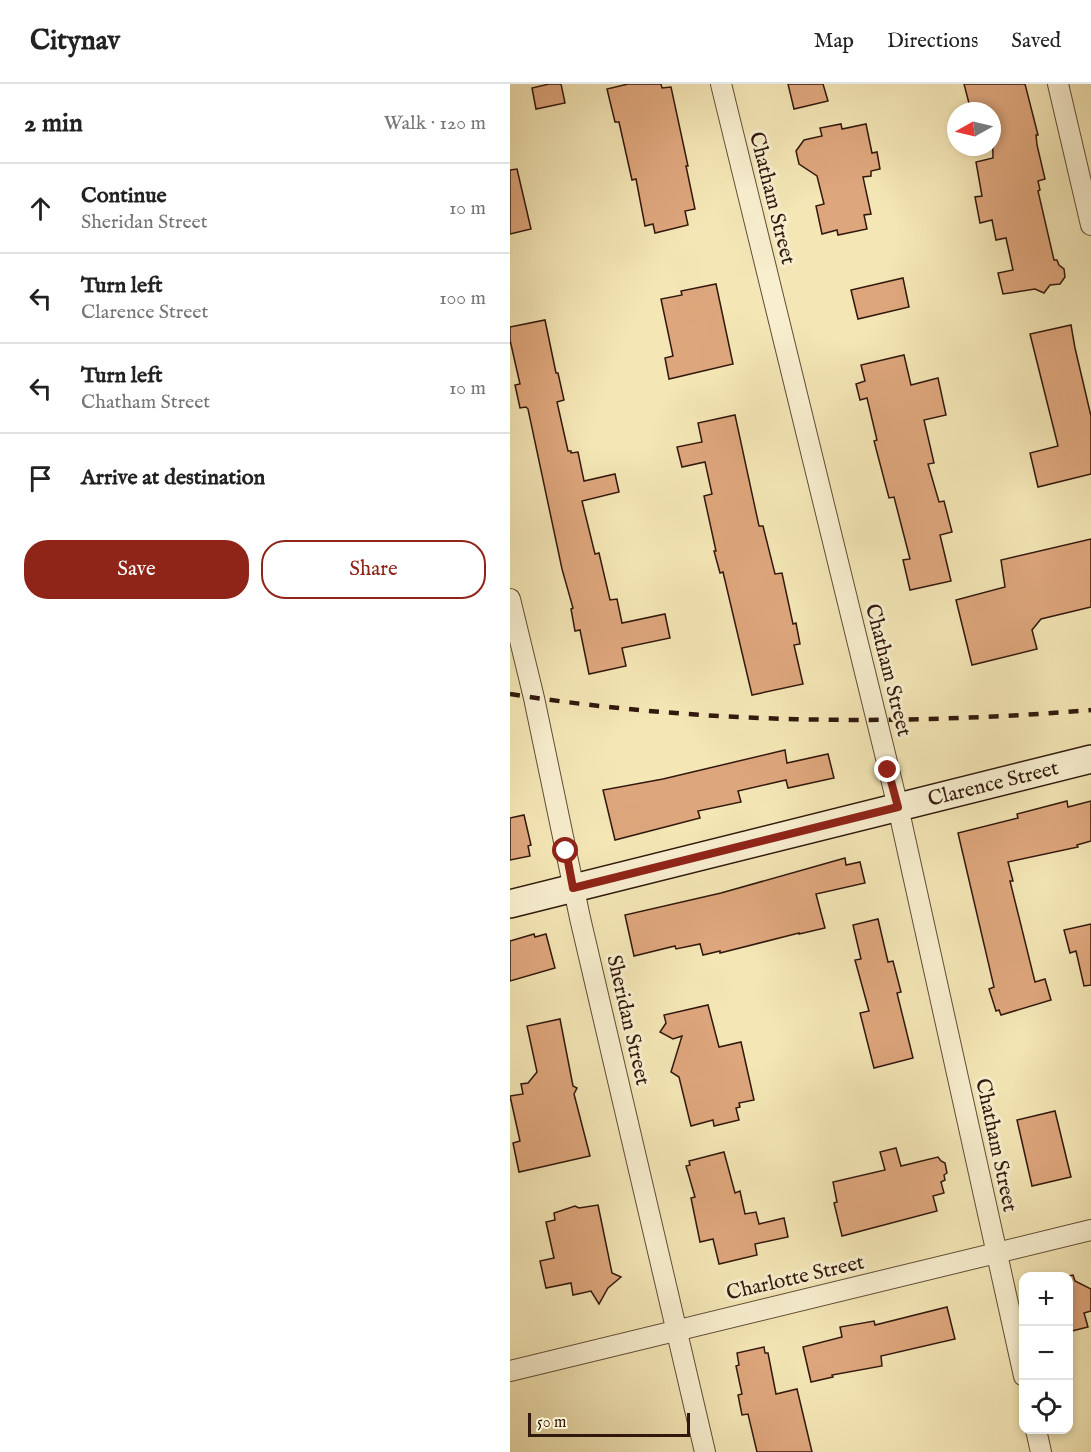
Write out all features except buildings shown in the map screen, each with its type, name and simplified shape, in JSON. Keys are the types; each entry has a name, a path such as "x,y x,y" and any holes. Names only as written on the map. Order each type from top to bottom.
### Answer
{"main road":[{"name":"Clarence Street","path":"510,904 1091,759"}],"street":[{"name":"Chatham Street","path":"721,84 898,807 1019,1358"},
{"path":"1058,84 1084,164 1091,225"},
{"name":"Sheridan Street","path":"510,599 534,698 573,888 705,1452"},
{"name":"Charlotte Street","path":"510,1371 1091,1230"},
{"path":"1037,1434 1041,1452"}],"railway":[{"path":"510,694 655,711 800,719 946,718 1091,710"}],"route":[{"path":"566,851 573,888 898,807 888,770"}]}
